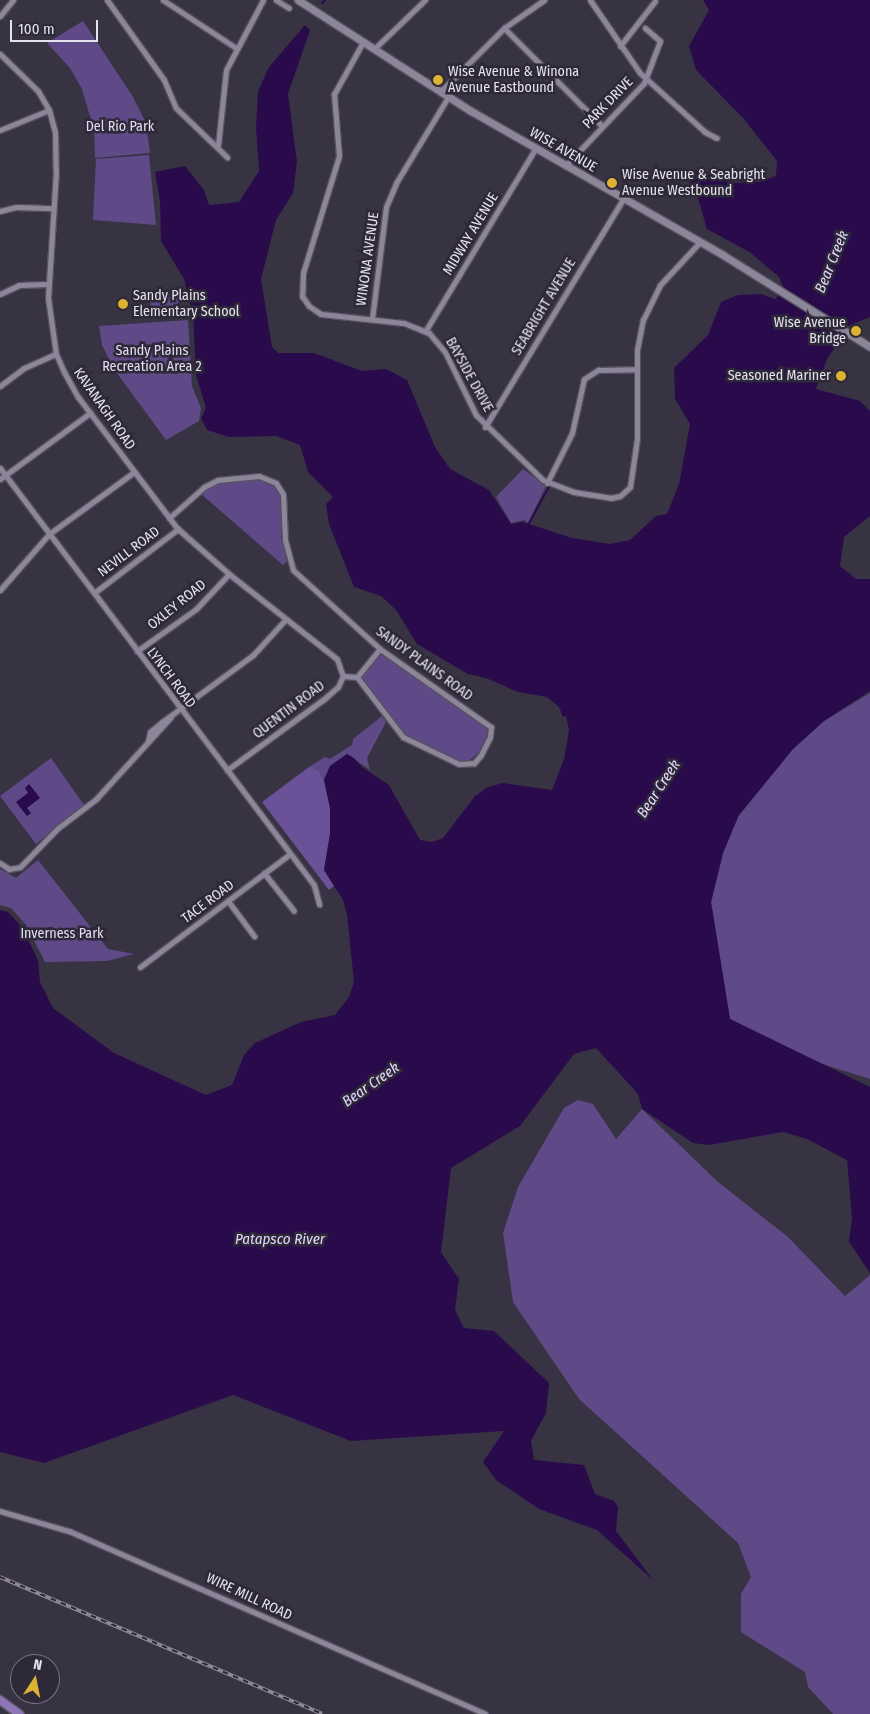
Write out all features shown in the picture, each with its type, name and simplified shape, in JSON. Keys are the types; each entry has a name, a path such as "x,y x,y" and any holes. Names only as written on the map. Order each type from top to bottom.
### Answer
{"main road":[{"name":"WISE AVENUE","path":"298,0 448,97 535,149 700,242 870,347"},
{"path":"0,1700 19,1714"}],"street":[{"path":"0,16 13,0"},
{"path":"107,0 164,80 176,108 218,145 226,157"},
{"path":"163,0 236,48"},
{"path":"218,145 224,80 236,48 263,0"},
{"path":"276,0 288,8"},
{"path":"374,49 425,0"},
{"path":"440,92 504,28 544,0"},
{"path":"590,0 620,46 646,78 706,132 717,138"},
{"path":"620,46 655,1"},
{"path":"504,28 601,125"},
{"name":"PARK DRIVE","path":"565,166 601,125 630,100 646,78 660,40 645,28"},
{"name":"BAYSIDE DRIVE","path":"363,42 334,94 339,156 301,288 306,303 317,312 412,324 426,330 442,346 476,415 485,427 532,473 547,483 610,498 625,494 630,487 637,439 637,369 640,334 650,302 660,285 700,242"},
{"name":"KAVANAGH ROAD","path":"0,54 26,76 49,110 57,146 48,284 56,354 71,386 178,529 229,574 337,659 343,676"},
{"name":"WINONA AVENUE","path":"372,319 382,230 389,200 448,97"},
{"path":"0,130 49,110"},
{"name":"MIDWAY AVENUE","path":"426,330 535,149"},
{"name":"SEABRIGHT AVENUE","path":"485,427 623,199"},
{"path":"0,211 16,207 53,208"},
{"path":"0,294 19,285 48,284"},
{"path":"0,386 24,368 56,354"},
{"path":"547,483 572,433 584,379 598,370 637,369"},
{"path":"0,479 90,413"},
{"name":"LYNCH ROAD","path":"0,468 314,885 319,904"},
{"path":"0,590 49,534 134,472"},
{"name":"SANDY PLAINS ROAD","path":"169,518 211,482 268,477 283,494 285,540 293,570 380,649 491,727 490,737 474,763 459,764 444,759 403,737 357,677"},
{"name":"NEVILL ROAD","path":"94,594 178,529"},
{"name":"OXLEY ROAD","path":"137,651 196,609 229,574"},
{"path":"0,863 10,869 20,867 62,826 96,799 148,741 150,732 253,655 286,619"},
{"path":"357,677 380,649"},
{"name":"QUENTIN ROAD","path":"227,770 338,688 343,676 357,677"},
{"name":"TACE ROAD","path":"140,968 290,854"},
{"path":"264,874 294,911"},
{"path":"228,901 254,936"},
{"name":"WIRE MILL ROAD","path":"0,1511 69,1531 485,1714"}],"green space":[{"name":"Del Rio Park","path":"83,21 133,97 146,123 150,153 95,158 94,130 82,89 70,68 47,43"},
{"path":"149,155 156,225 93,220 96,159"},
{"path":"151,294 179,295 178,316 150,315"},
{"name":"Sandy Plains Recreation Area 2","path":"188,320 192,386 201,408 199,421 166,440 114,369 102,345 99,326"},
{"path":"523,469 546,486 528,523 524,520 511,523 496,497"},
{"path":"264,479 272,482 283,498 281,537 287,561 283,565 201,494 214,484"},
{"path":"381,652 486,726 488,734 479,752 470,760 460,761 443,755 401,732 360,678"},
{"path":"870,693 870,1079 810,1060 730,1019 711,902 723,853 737,818 793,749 824,721"},
{"path":"382,716 386,722 367,758 370,770 347,754 330,766 324,780 318,770 309,767 325,757 330,759 352,745 353,739"},
{"path":"51,758 84,805 36,844 0,796"},
{"name":"Inverness Park","path":"38,860 108,949 134,954 107,961 45,962 26,925 11,908 0,905 0,869 16,878"},
{"path":"578,1100 593,1104 616,1139 642,1109 718,1182 788,1237 845,1296 870,1275 870,1714 833,1714 808,1687 805,1672 741,1632 741,1594 751,1577 738,1543 579,1399 513,1302 503,1233 518,1187 564,1108"}],"shaded area":[{"path":"309,767 318,770 324,780 330,808 330,834 324,870 334,886 329,890 262,802"}],"water":[{"name":"Patapsco River","path":"703,0 870,0 870,317 841,329 839,343 828,357 816,389 860,401 870,411 870,516 844,537 840,566 856,579 870,579 870,691 824,721 793,749 739,815 723,853 711,902 730,1019 870,1087 870,1273 849,1242 852,1218 847,1160 807,1139 783,1132 709,1145 693,1143 642,1109 638,1094 596,1048 574,1054 520,1126 451,1168 441,1252 459,1279 455,1310 464,1328 494,1331 549,1383 546,1413 531,1441 534,1460 584,1465 595,1494 614,1501 618,1507 616,1531 653,1580 597,1530 539,1509 496,1480 483,1462 504,1431 351,1441 233,1395 44,1463 0,1452 0,910 8,912 22,927 38,960 40,982 53,1008 114,1053 206,1095 232,1085 244,1055 255,1043 301,1022 335,1015 349,997 354,982 347,915 343,900 324,870 330,834 330,808 324,780 330,766 347,754 354,758 362,767 389,785 420,840 432,842 443,838 475,796 488,787 503,783 552,790 564,759 569,730 566,716 563,717 559,707 547,697 518,692 486,678 468,674 417,644 396,610 381,596 354,587 329,524 326,504 333,497 308,472 300,445 276,436 229,437 207,430 201,418 206,408 196,375 193,316 184,279 161,241 160,201 155,172 185,166 204,190 209,205 239,202 259,171 256,128 258,91 269,67 305,25 310,30 288,94 297,162 293,193 276,220 261,279 272,347 278,353 314,353 362,371 386,369 407,380 435,447 450,469 489,490 511,524 523,522 572,538 610,544 630,540 656,516 667,514 679,484 690,424 675,399 674,368 708,335 721,302 738,295 761,294 775,299 784,289 779,277 751,253 707,229 697,195 687,177 690,169 735,183 758,182 776,176 777,161 743,118 696,70 689,46 709,10"},
{"path":"29,784 40,798 27,808 31,813 27,816 16,802 28,793 25,788"}],"waterway":[{"path":"322,3 325,0"},
{"path":"528,525 550,485"}],"railway":[{"path":"0,1577 322,1714"}],"place":[{"name":"Wise Avenue & Winona Avenue Eastbound","path":"438,80"},
{"name":"Wise Avenue & Seabright Avenue Westbound","path":"612,183"},
{"name":"Sandy Plains Elementary School","path":"123,304"},
{"name":"Wise Avenue Bridge","path":"856,331"},
{"name":"Seasoned Mariner","path":"841,376"}],"water label":[{"name":"Bear Creek","path":"832,262"},
{"name":"Bear Creek","path":"659,789"},
{"name":"Bear Creek","path":"371,1085"}]}
